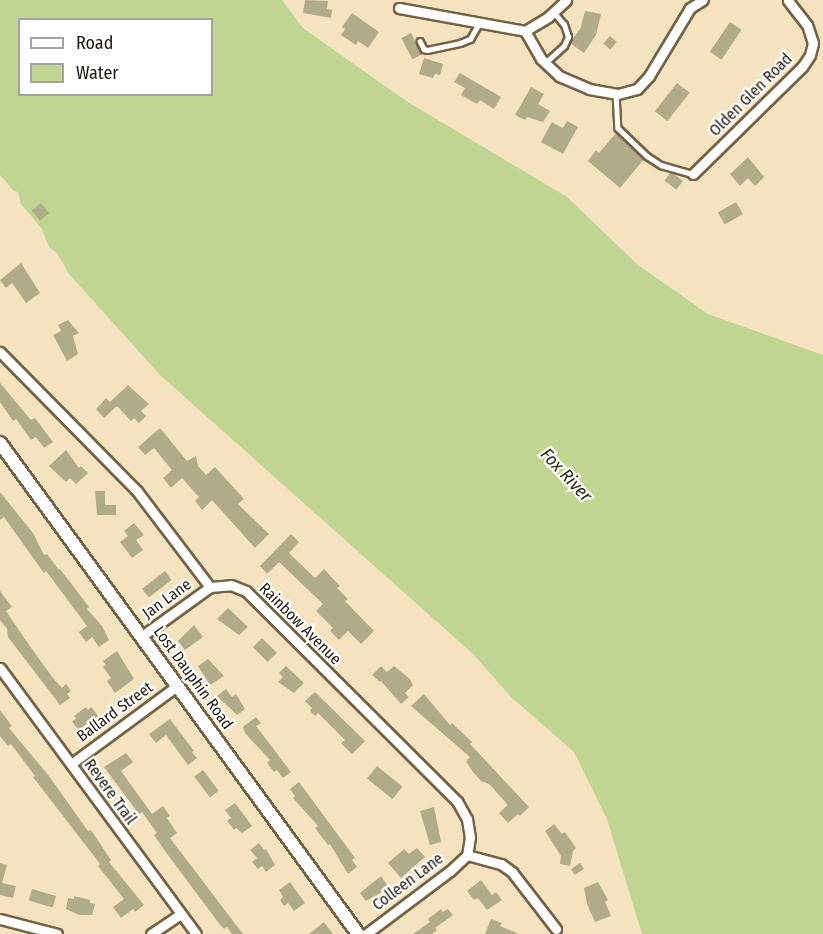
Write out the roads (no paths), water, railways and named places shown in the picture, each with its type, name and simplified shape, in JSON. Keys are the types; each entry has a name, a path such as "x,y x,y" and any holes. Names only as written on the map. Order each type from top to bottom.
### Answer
{"street":[{"path":"399,8 525,31 566,0"},
{"path":"525,31 545,63 559,76 589,89 616,93 637,89 649,76 690,8 703,0"},
{"path":"781,0 788,0"},
{"name":"Olden Glen Road","path":"693,174 802,67 810,55 813,43 807,25 788,0"},
{"path":"0,352 137,491 210,587"},
{"name":"Lost Dauphin Road","path":"0,443 358,934"},
{"name":"Rainbow Avenue","path":"210,587 231,585 246,591 457,801 467,819 470,837 467,855"},
{"name":"Jan Lane","path":"142,636 210,587"},
{"name":"Revere Trail","path":"0,668 196,934"},
{"name":"Ballard Street","path":"71,764 178,685"},
{"path":"467,855 501,864 512,872 556,929"},
{"name":"Colleen Lane","path":"366,934 450,871 467,855"},
{"path":"152,934 182,914"},
{"path":"0,919 57,934"}],"lane":[{"path":"545,63 564,46 568,37 564,25 553,12"},
{"path":"420,41 427,50 460,43 470,39 480,22"},
{"path":"616,93 615,114 618,128 647,156 661,165 693,174"}],"water":[{"name":"Fox River","path":"0,0 282,0 303,28 406,101 567,197 638,265 708,314 823,355 823,934 642,934 607,819 574,752 511,697 473,654 160,375 69,274 57,253 49,247 42,229 21,204 18,192 14,191 0,175"}]}
